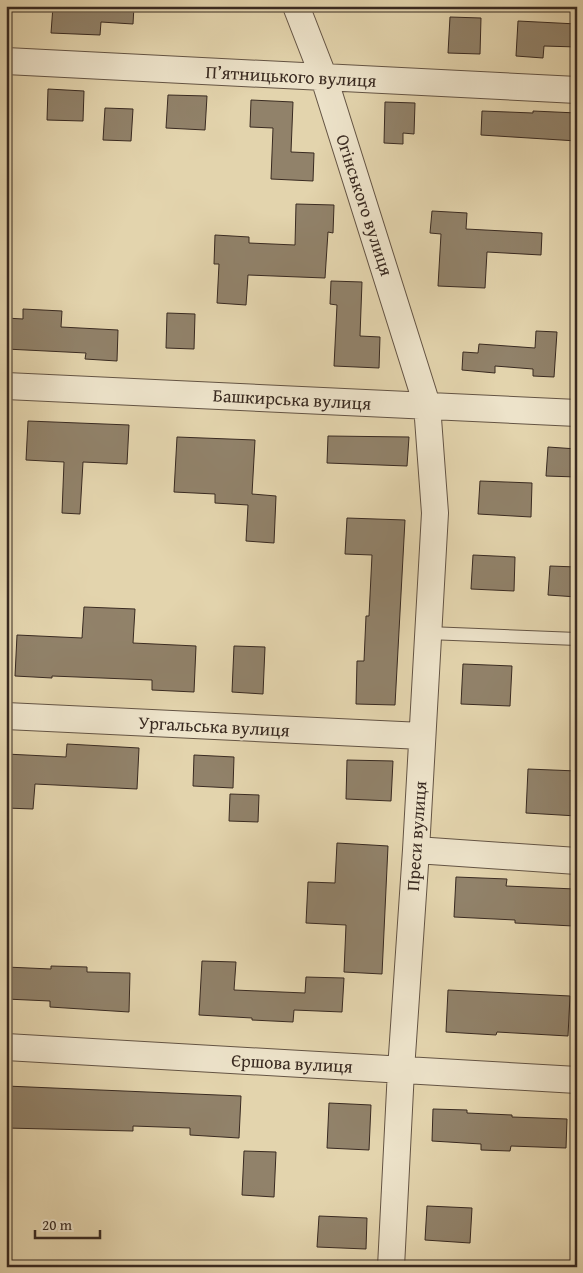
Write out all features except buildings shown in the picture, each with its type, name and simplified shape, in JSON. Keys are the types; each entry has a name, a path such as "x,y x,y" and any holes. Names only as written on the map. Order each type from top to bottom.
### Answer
{"street":[{"name":"Огінського вулиця","path":"296,6 324,78 427,405"},
{"name":"П’ятницького вулиця","path":"6,61 577,90"},
{"name":"Башкирська вулиця","path":"6,386 577,413"},
{"name":"Преси вулиця","path":"391,1267 434,513 427,405"},
{"name":"Ургальська вулиця","path":"6,716 422,736"},
{"path":"416,850 577,861"},
{"name":"Єршова вулиця","path":"6,1047 577,1080"}],"lane":[{"path":"428,633 577,639"}]}
